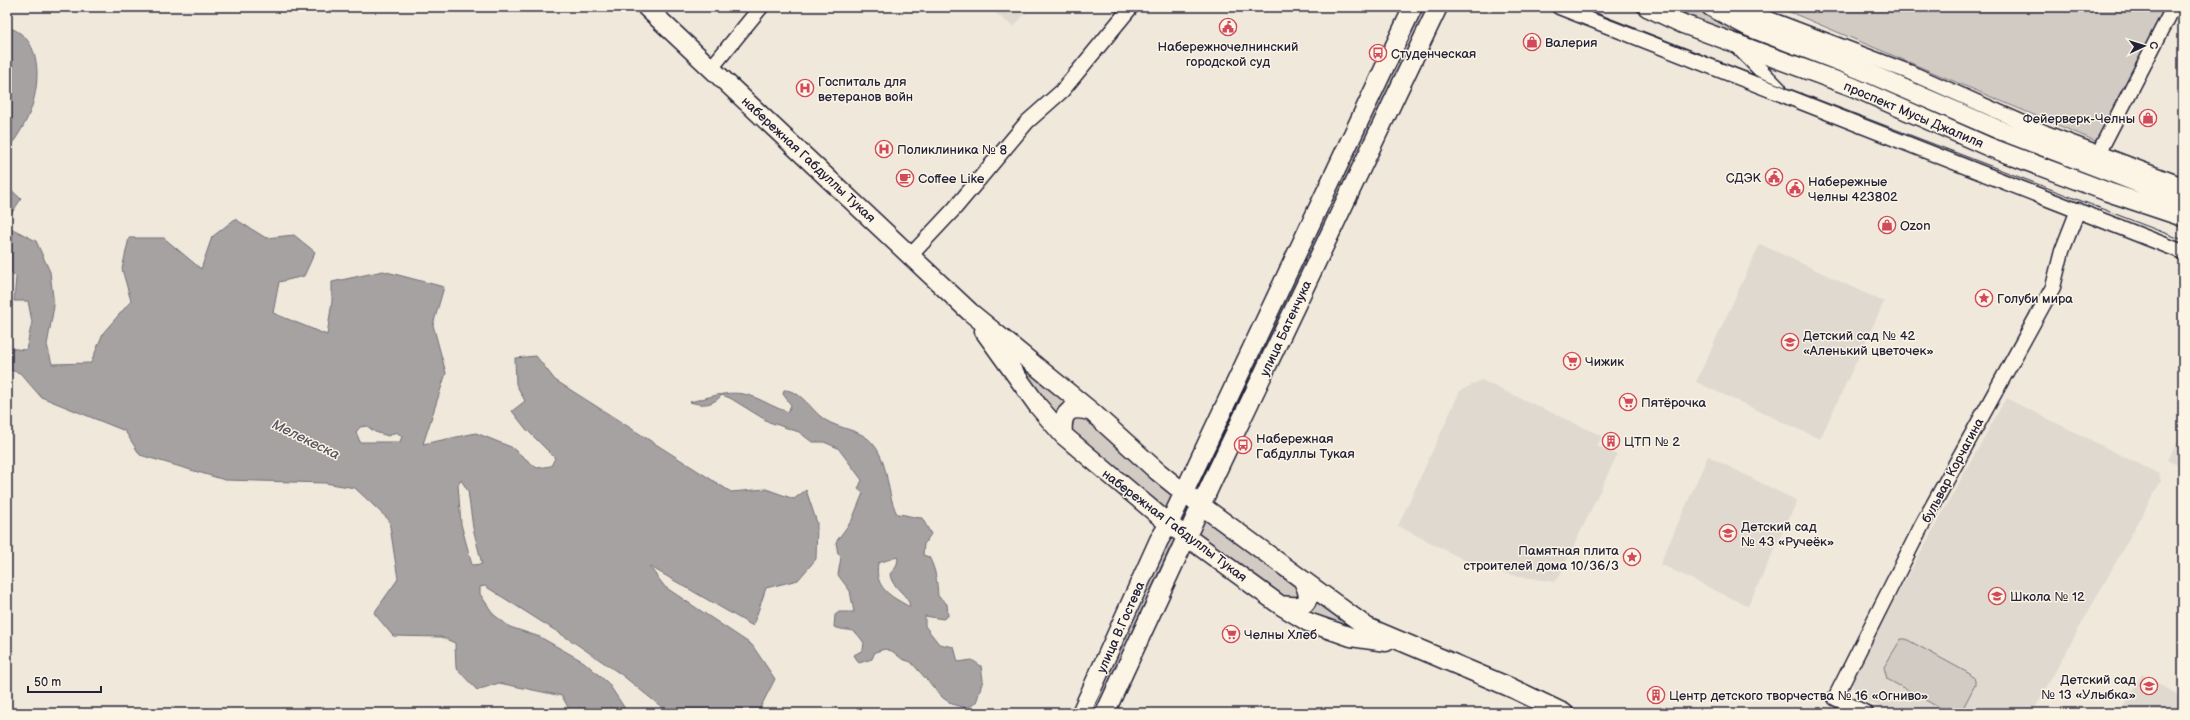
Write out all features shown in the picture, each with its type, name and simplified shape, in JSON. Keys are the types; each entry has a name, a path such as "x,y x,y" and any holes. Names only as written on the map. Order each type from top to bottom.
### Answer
{"main road":[{"name":"набережная Габдуллы Тукая","path":"646,7 712,67 970,312 1092,412 1157,471 1183,492 1367,628 1514,689 1564,713"},
{"name":"улица Батенчука","path":"1160,540 1169,524 1413,7"},
{"name":"улица Батенчука","path":"1134,650 1343,204 1438,7"},
{"name":"проспект Мусы Джалиля","path":"1647,7 1683,24 1853,88 1989,147 2108,192 2183,217"},
{"name":"проспект Мусы Джалиля","path":"1711,7 1749,27 1859,69 1997,129 2183,200"},
{"path":"1324,193 1324,202 1328,207 1334,208 1343,204"},
{"name":"набережная Габдуллы Тукая","path":"970,312 1038,406 1063,435 1169,524 1280,605 1322,628 1351,637 1413,647"},
{"path":"1063,435 1064,417 1069,410 1078,407 1092,412"},
{"name":"улица В.Гостева","path":"1081,713 1160,540"},
{"path":"1280,605 1295,607 1303,605 1308,599 1309,593 1303,581"},
{"name":"улица В.Гостева","path":"1105,713 1134,650"}],"street":[{"path":"712,67 762,7"},
{"path":"910,255 955,208 1027,122 1062,91 1131,7"},
{"path":"1559,7 2183,252"},
{"path":"1725,7 1756,14 1909,72 2046,133 2183,185"},
{"path":"2098,152 2171,12 2168,7"},
{"path":"1733,43 1786,96"},
{"name":"бульвар Корчагина","path":"1866,713 1836,698 1922,525 2052,289 2062,251 2078,210"}],"shaded area":[{"path":"987,7 1030,7 1014,27"},
{"path":"1422,7 1429,7 1337,200 1332,201 1329,197"},
{"path":"1670,7 1696,7 1723,23 1995,134 1756,43"},
{"path":"1778,7 2165,7 2098,142"},
{"path":"1324,212 1330,214 1197,494 1192,490"},
{"name":"Детский сад № 42 «Аленький цветочек»","path":"1760,244 1884,302 1820,439 1696,382"},
{"path":"1019,358 1071,403 1056,420 1015,361"},
{"path":"1481,380 1602,436 1597,446 1617,455 1559,577 1554,582 1484,570 1398,526 1460,391"},
{"name":"Школа № 12","path":"2006,398 2159,474 2161,481 2032,713 1891,713 1857,696 1850,680"},
{"path":"1074,417 1086,418 1176,493 1167,513 1069,433 1070,424"},
{"path":"2183,431 2183,468 2168,460"},
{"name":"Детский сад № 43 «Ручеёк»","path":"1708,456 1797,501 1748,606 1660,564"},
{"path":"1203,513 1299,584 1299,597 1287,600 1192,533"},
{"path":"1171,532 1177,537 1170,547 1095,713 1090,713"},
{"path":"1312,597 1368,631 1332,624 1303,610"},
{"path":"1901,639 1906,639 1970,674 1975,679 1975,685 1962,710 1957,713 1949,713 1887,679 1884,667"},
{"name":"Детский сад № 13 «Улыбка»","path":"2142,674 2183,698 2183,713 2120,713"}],"water":[{"path":"10,28 21,34 34,52 37,75 34,99 29,115 7,152 7,29"},
{"path":"7,186 21,199 7,220"},
{"name":"Мелекеска","path":"235,219 266,238 294,235 315,252 304,276 279,282 273,313 327,335 332,301 332,282 383,271 444,287 433,325 446,373 423,444 476,433 511,447 537,468 551,466 555,458 526,429 512,411 525,401 516,384 515,358 536,356 555,380 731,492 766,489 794,499 806,490 817,523 816,559 798,580 766,588 753,626 649,566 665,587 752,645 775,679 758,712 669,713 622,675 575,643 485,586 480,587 480,594 494,615 510,627 540,637 584,662 608,683 628,713 571,713 562,696 499,683 477,690 456,668 455,643 441,637 393,636 374,613 398,579 389,520 355,488 325,483 225,480 140,455 125,431 41,397 20,373 7,369 7,348 26,350 32,322 28,301 14,301 16,277 7,268 7,226 36,241 50,272 54,306 47,345 52,364 91,363 103,333 131,301 122,269 129,238 164,238 201,269 212,237","holes":["367,426 375,432 388,436 396,432 402,436 400,442 360,442 356,432 360,427","461,480 468,491 473,528 482,564 472,565 461,524 458,485"]},
{"path":"784,390 795,393 825,420 867,438 880,454 890,495 897,514 922,518 931,534 924,544 923,555 929,557 933,566 936,576 938,596 947,604 948,616 943,619 925,616 925,626 939,644 954,647 958,662 972,660 981,666 983,680 976,703 967,708 952,704 943,698 911,662 902,659 892,651 885,649 875,652 872,659 859,663 854,655 863,650 864,643 860,637 851,630 834,627 835,615 839,612 854,612 850,591 838,575 841,557 838,554 836,542 852,520 863,493 858,489 862,480 838,448 824,442 812,442 799,432 769,422 730,398 722,395 715,401 708,404 690,402 722,394 738,393 754,397 788,412 791,405 783,394","holes":["897,557 898,560 896,567 890,574 891,579 907,598 910,607 890,595 878,579 878,563"]}],"tram line":[{"path":"1577,7 2183,240"}],"place":[{"name":"Набережночелнинский городской суд","path":"1228,27"},
{"name":"Валерия","path":"1532,42"},
{"name":"Студенческая","path":"1378,53"},
{"name":"Госпиталь для ветеранов войн","path":"805,88"},
{"name":"Фейерверк-Челны","path":"2148,118"},
{"name":"Поликлиника № 8","path":"884,149"},
{"name":"СДЭК","path":"1774,177"},
{"name":"Coffee Like","path":"905,178"},
{"name":"Набережные Челны 423802","path":"1795,188"},
{"name":"Ozon","path":"1887,225"},
{"name":"Голуби мира","path":"1984,298"},
{"name":"Детский сад № 42 «Аленький цветочек»","path":"1790,342"},
{"name":"Чижик","path":"1572,361"},
{"name":"Пятёрочка","path":"1628,402"},
{"name":"ЦТП № 2","path":"1611,441"},
{"name":"Набережная Габдуллы Тукая","path":"1243,445"},
{"name":"Детский сад № 43 «Ручеёк»","path":"1728,533"},
{"name":"Памятная плита строителей дома 10/36/3","path":"1632,557"},
{"name":"Школа № 12","path":"1997,596"},
{"name":"Челны Хлеб","path":"1231,634"},
{"name":"Детский сад № 13 «Улыбка»","path":"2149,686"},
{"name":"Центр детского творчества № 16 «Огниво»","path":"1656,695"}]}
